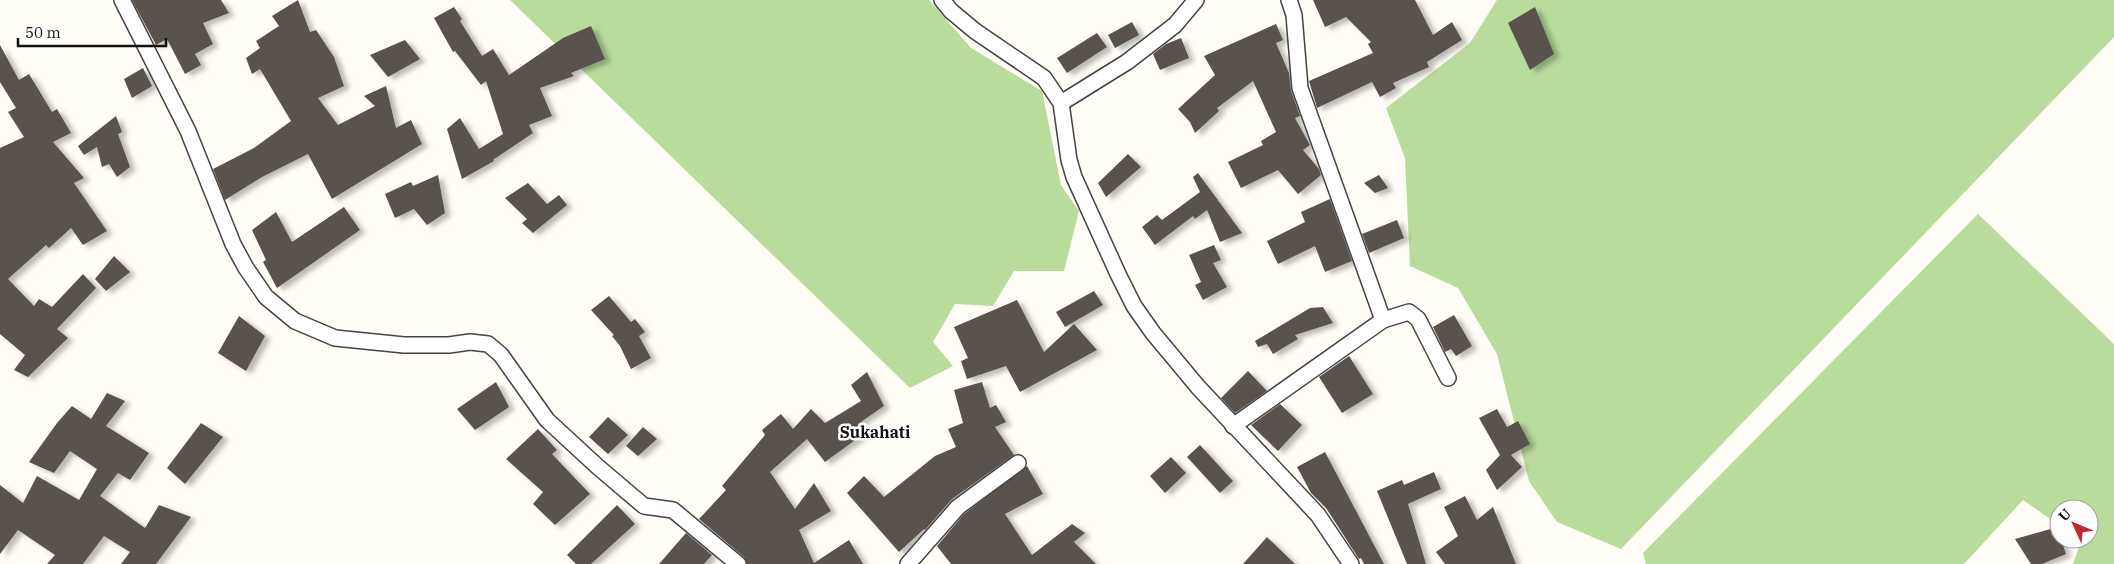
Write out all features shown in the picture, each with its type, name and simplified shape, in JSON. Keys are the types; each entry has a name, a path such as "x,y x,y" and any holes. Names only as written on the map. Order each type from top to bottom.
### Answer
{"street":[{"path":"122,0 188,131 233,244 246,268 266,297 295,322 335,338 404,345 449,345 470,342 488,344 501,354 522,388 548,420 598,467 644,506 673,510 738,564"},
{"path":"942,0 975,31 1044,78 1061,103 1069,160 1074,176 1134,306 1153,333 1233,426 1318,515 1351,564"},
{"path":"1061,103 1127,62 1175,25 1196,0"},
{"path":"1289,0 1294,15 1300,88 1383,320"},
{"path":"1233,426 1383,320 1408,312 1418,319 1448,378"},
{"path":"908,564 958,507 1018,463"}],"green space":[{"path":"510,0 929,0 971,48 1042,91 1061,185 1079,211 1064,271 1014,271 993,306 955,304 933,342 953,366 910,388"},
{"path":"1497,0 2114,0 2114,37 1621,549 1557,522 1529,481 1497,354 1458,288 1410,266 1405,158 1386,108 1470,43"},
{"path":"1978,214 2114,344 2114,564 2073,564 2078,549 2099,549 2099,499 2049,499 2049,518 2023,500 1964,564 1646,564 1643,553"}],"building":[{"path":"132,0 221,0 229,13 203,23 213,44 195,54 201,65 185,74 167,39 156,45"},
{"path":"298,0 310,32 316,30 334,57 344,86 318,98 338,125 375,106 364,96 386,86 396,128 411,120 422,144 332,199 308,154 262,177 225,200 213,169 254,148 291,121 260,69 252,74 246,58 260,48 256,41 279,26 272,16"},
{"path":"1313,0 1415,0 1433,35 1452,22 1462,40 1427,62 1429,67 1393,83 1396,88 1380,97 1372,82 1317,108 1309,81 1373,53 1368,44 1371,42 1346,17 1325,27"},
{"path":"454,7 462,19 460,21 482,56 493,49 509,75 563,38 591,26 605,59 571,73 574,76 540,88 552,116 529,125 533,133 494,161 462,179 447,129 460,118 479,149 503,134 486,81 481,85 455,51 453,52 434,18"},
{"path":"1535,7 1554,54 1530,70 1508,23"},
{"path":"1132,22 1139,35 1115,48 1108,35"},
{"path":"1276,24 1283,40 1276,43 1289,73 1291,91 1300,116 1295,118 1310,145 1303,150 1319,169 1321,175 1298,194 1278,170 1241,188 1228,162 1263,145 1261,141 1276,132 1253,81 1217,108 1219,111 1195,133 1190,122 1178,109 1215,75 1204,56"},
{"path":"1097,33 1107,47 1067,73 1057,58"},
{"path":"1181,38 1189,58 1160,70 1153,54 1166,44"},
{"path":"405,40 420,59 388,77 370,55"},
{"path":"0,45 19,80 29,74 52,112 57,109 71,133 53,142 84,178 74,183 107,231 83,245 71,228 49,248 46,245 8,279 34,306 39,299 52,307 83,274 96,288 57,329 68,338 28,377 14,370 25,355 0,334 0,148 24,137 8,112 16,108 0,82"},
{"path":"143,68 152,86 132,98 124,79"},
{"path":"116,116 122,132 118,134 130,167 117,177 109,164 102,167 97,147 84,155 78,146"},
{"path":"1128,154 1141,167 1106,197 1098,183"},
{"path":"1198,173 1242,233 1220,242 1207,210 1195,219 1193,216 1155,245 1142,227 1157,215 1162,220 1200,192 1193,177"},
{"path":"438,175 445,213 427,225 414,209 395,218 385,194 411,182 413,186"},
{"path":"1379,175 1388,188 1375,193 1364,183"},
{"path":"528,183 547,204 559,195 567,205 533,233 522,223 527,219 505,198"},
{"path":"1330,199 1352,261 1325,272 1315,246 1278,264 1267,241 1305,222 1301,212"},
{"path":"344,207 360,230 277,288 263,262 266,260 252,230 276,212 292,242"},
{"path":"1397,220 1404,238 1369,253 1362,234"},
{"path":"1214,245 1221,260 1213,263 1227,287 1203,300 1195,285 1201,282 1189,255"},
{"path":"114,256 130,272 106,291 95,279"},
{"path":"1094,291 1103,305 1065,327 1056,312"},
{"path":"609,296 631,322 635,319 645,332 639,336 651,358 631,369 620,346 612,336 614,335 591,310"},
{"path":"1017,300 1044,352 1074,324 1097,350 1020,392 1006,366 967,379 961,361 968,358 954,327"},
{"path":"1323,307 1333,323 1295,335 1298,339 1273,354 1267,344 1258,347 1255,341 1310,308"},
{"path":"1454,315 1472,346 1456,356 1451,349 1445,352 1433,327"},
{"path":"239,316 265,336 246,371 218,353"},
{"path":"1349,356 1373,394 1342,413 1319,377"},
{"path":"1248,371 1267,391 1235,413 1221,398"},
{"path":"867,372 884,406 858,424 865,433 825,462 807,439 770,472 795,509 814,483 831,511 799,530 814,563 849,540 863,564 747,564 744,557 699,519 726,490 722,486 765,435 762,430 781,414 793,429 811,409 825,423 861,401 851,385"},
{"path":"496,382 509,407 475,430 457,409"},
{"path":"982,382 990,408 996,405 1006,422 995,427 1014,455 952,499 925,530 899,552 847,493 864,476 884,497 935,456 956,447 948,429 963,423 954,390"},
{"path":"107,393 125,401 106,426 149,453 130,480 118,473 100,496 145,528 159,505 191,517 156,564 121,564 130,552 104,536 83,564 47,564 55,555 18,530 0,554 0,485 23,503 37,476 79,500 97,469 70,451 54,473 29,462 57,423 72,406 91,419"},
{"path":"1280,404 1302,425 1278,451 1251,425"},
{"path":"1497,409 1507,427 1518,421 1530,444 1511,455 1522,467 1497,490 1486,470 1500,455 1479,418"},
{"path":"608,417 628,435 608,454 589,437"},
{"path":"201,423 223,437 185,484 167,468"},
{"path":"643,427 657,439 638,456 626,446"},
{"path":"538,429 557,450 552,454 590,494 555,525 533,504 543,492 506,459"},
{"path":"1200,445 1233,481 1220,493 1187,457"},
{"path":"1325,452 1384,564 1364,564 1361,558 1359,559 1326,508 1311,493 1297,467"},
{"path":"1171,457 1186,473 1165,493 1150,476"},
{"path":"1027,466 1043,494 1005,514 1032,555 1072,524 1085,533 1074,542 1096,564 951,564 937,546 964,514"},
{"path":"1434,472 1441,489 1408,504 1426,564 1407,564 1377,491 1402,480 1404,485"},
{"path":"1465,496 1477,520 1493,507 1516,564 1445,564 1436,552 1458,536 1444,507"},
{"path":"617,505 635,524 591,564 576,564 567,555"},
{"path":"2049,529 2049,549 2064,549 2066,554 2042,564 2031,564 2015,539"},
{"path":"686,533 712,555 704,564 659,564"},
{"path":"1267,537 1295,564 1243,564"}],"district":[{"name":"Sukahati","path":"875,432"}]}
